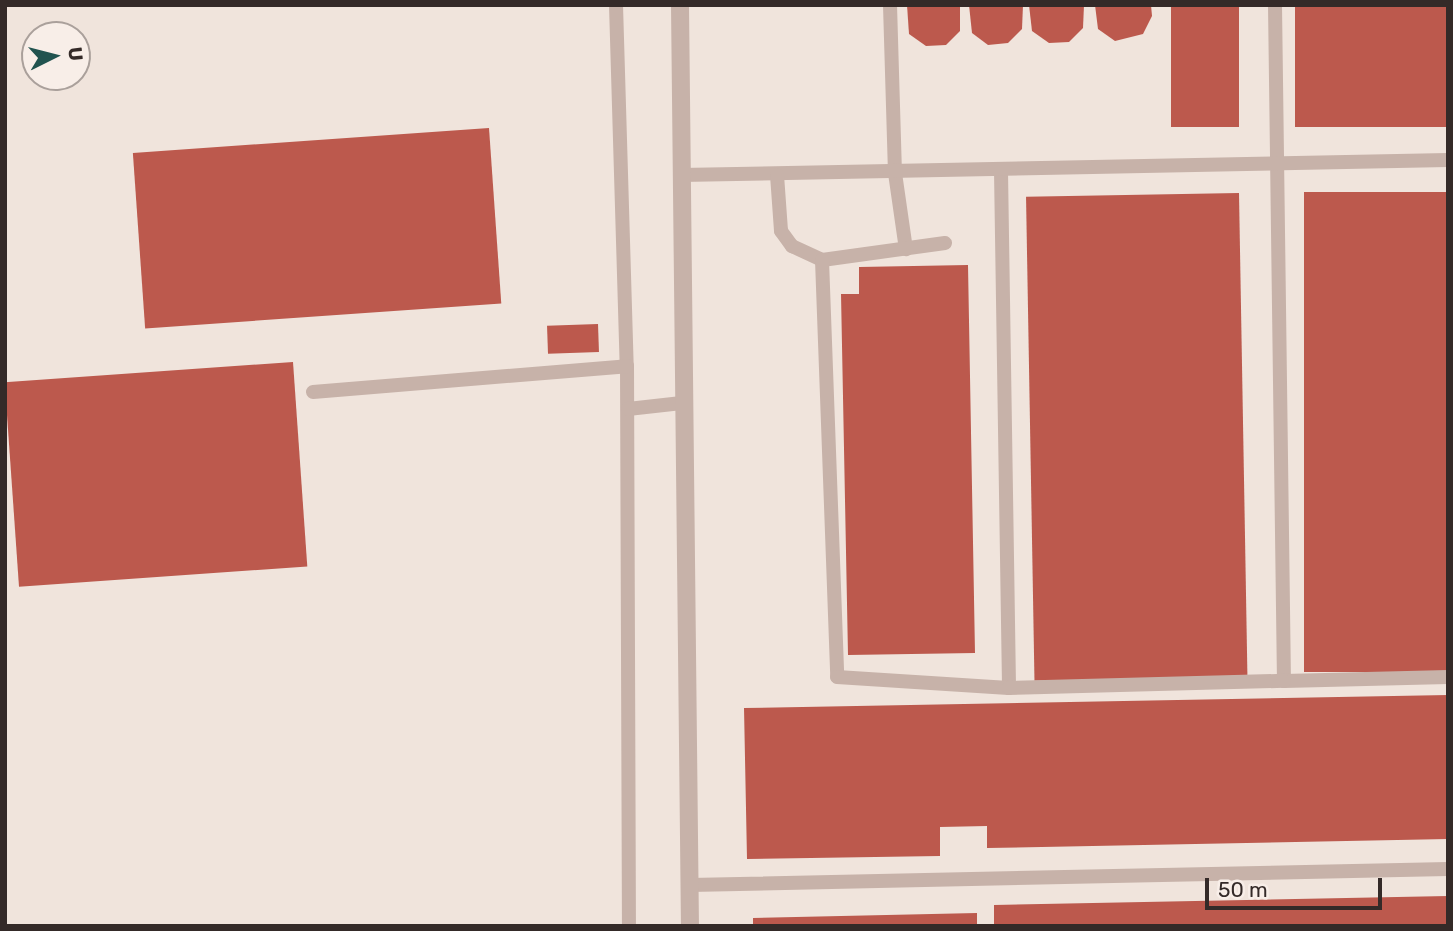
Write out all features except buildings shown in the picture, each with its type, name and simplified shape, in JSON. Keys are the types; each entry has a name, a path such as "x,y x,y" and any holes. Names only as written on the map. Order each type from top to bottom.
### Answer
{"street":[{"path":"680,5 682,403 691,926"}],"lane":[{"path":"616,5 628,409 629,926"},
{"path":"890,5 895,173 906,249"},
{"path":"1275,5 1284,681"},
{"path":"681,175 1000,171 1448,160"},
{"path":"1000,171 1009,688"},
{"path":"776,175 780,231 792,246 822,260 945,243"},
{"path":"822,260 837,677 1009,688 1448,677"},
{"path":"313,392 627,366"},
{"path":"628,409 682,403"},
{"path":"690,884 1448,869"}]}
